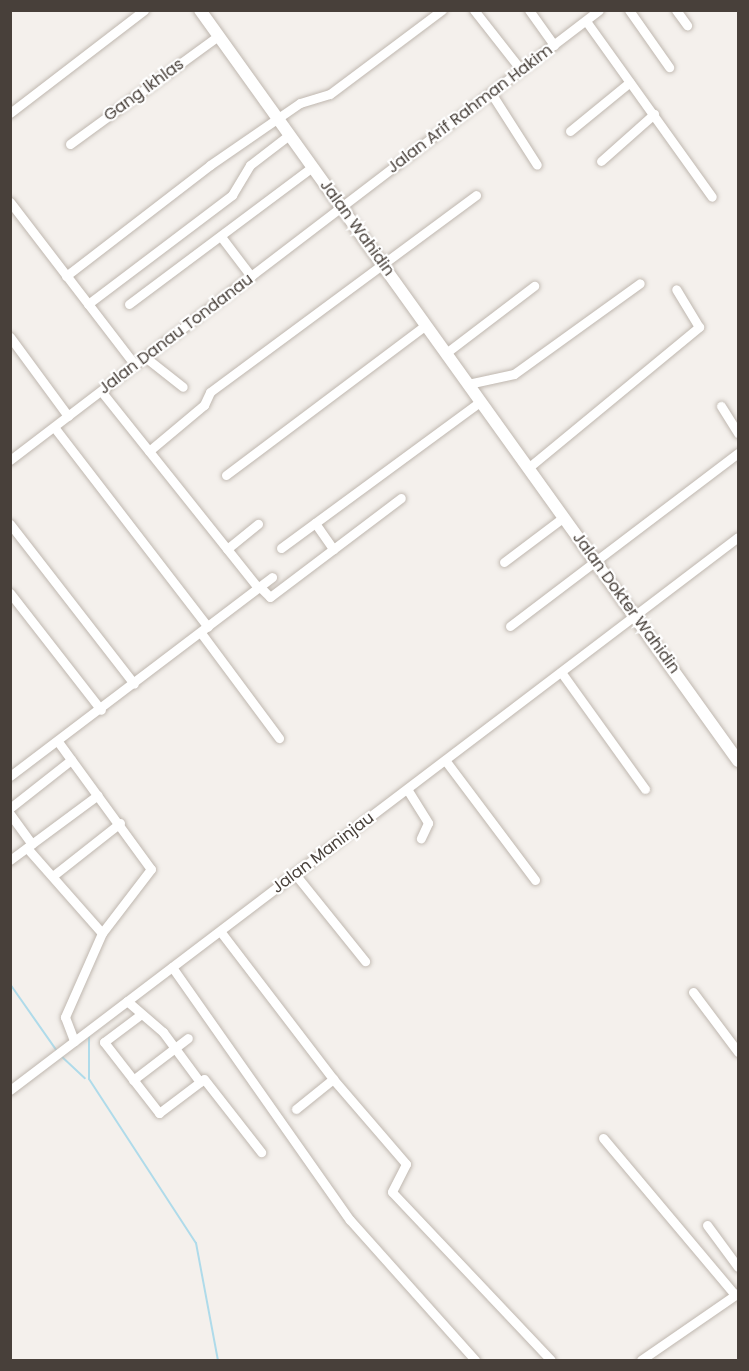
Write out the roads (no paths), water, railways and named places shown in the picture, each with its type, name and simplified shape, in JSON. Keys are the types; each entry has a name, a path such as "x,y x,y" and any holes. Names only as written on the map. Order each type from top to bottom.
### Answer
{"street":[{"path":"10,113 144,10"},
{"name":"Jalan Wahidin","path":"200,10 513,446"},
{"path":"66,276 278,119 310,98 330,94 442,10"},
{"path":"474,10 521,70"},
{"path":"529,10 554,45"},
{"name":"Jalan Arif Rahman Hakim","path":"341,207 599,10"},
{"path":"629,10 669,66"},
{"path":"676,10 687,25"},
{"path":"586,21 712,197"},
{"name":"Gang Ikhlas","path":"70,144 218,36"},
{"path":"570,131 630,82"},
{"path":"491,93 537,165"},
{"path":"601,161 654,114"},
{"path":"88,304 232,195 250,165 289,135"},
{"path":"129,304 222,238 312,167"},
{"path":"149,452 204,405 210,392 476,195"},
{"path":"10,202 135,365"},
{"name":"Jalan Danau Tondanau","path":"10,460 341,207"},
{"path":"222,238 251,276"},
{"path":"468,384 514,374 640,284"},
{"path":"446,353 534,286"},
{"path":"528,468 699,327 676,290"},
{"path":"226,475 426,325"},
{"path":"10,337 68,416"},
{"path":"145,357 183,387"},
{"path":"101,391 227,549 259,588 270,597 401,498"},
{"path":"281,548 481,401"},
{"path":"721,406 738,432"},
{"path":"54,427 204,630 279,738"},
{"name":"Jalan Dokter Wahidin","path":"513,446 738,761"},
{"path":"510,626 738,453"},
{"path":"504,562 564,517"},
{"path":"315,523 333,549"},
{"path":"10,524 134,684"},
{"path":"227,549 258,524"},
{"name":"Jalan Maninjau","path":"10,1090 738,537"},
{"path":"10,776 59,743 272,577"},
{"path":"10,593 101,710"},
{"path":"561,672 645,789"},
{"path":"59,743 120,823 151,872 102,933 65,1017 77,1039"},
{"path":"10,808 72,760"},
{"path":"445,760 535,880"},
{"path":"407,789 428,823 421,838"},
{"path":"10,860 98,795"},
{"path":"10,814 30,846 102,933"},
{"path":"54,875 120,823"},
{"path":"295,874 365,961"},
{"path":"220,931 333,1079 406,1164 392,1192 551,1360"},
{"path":"172,967 350,1220 475,1360"},
{"path":"693,992 738,1052"},
{"path":"127,1001 174,1048 200,1082"},
{"path":"106,1040 140,1015"},
{"path":"95,1025 132,1080 159,1113 204,1079 261,1152"},
{"path":"132,1080 188,1038"},
{"path":"296,1109 333,1079"},
{"path":"603,1138 737,1294 641,1360"},
{"path":"707,1225 738,1267"}],"waterway":[{"path":"10,984 57,1051"},
{"path":"89,1036 89,1079 196,1243 218,1360"},
{"path":"60,1055 85,1078"}]}
